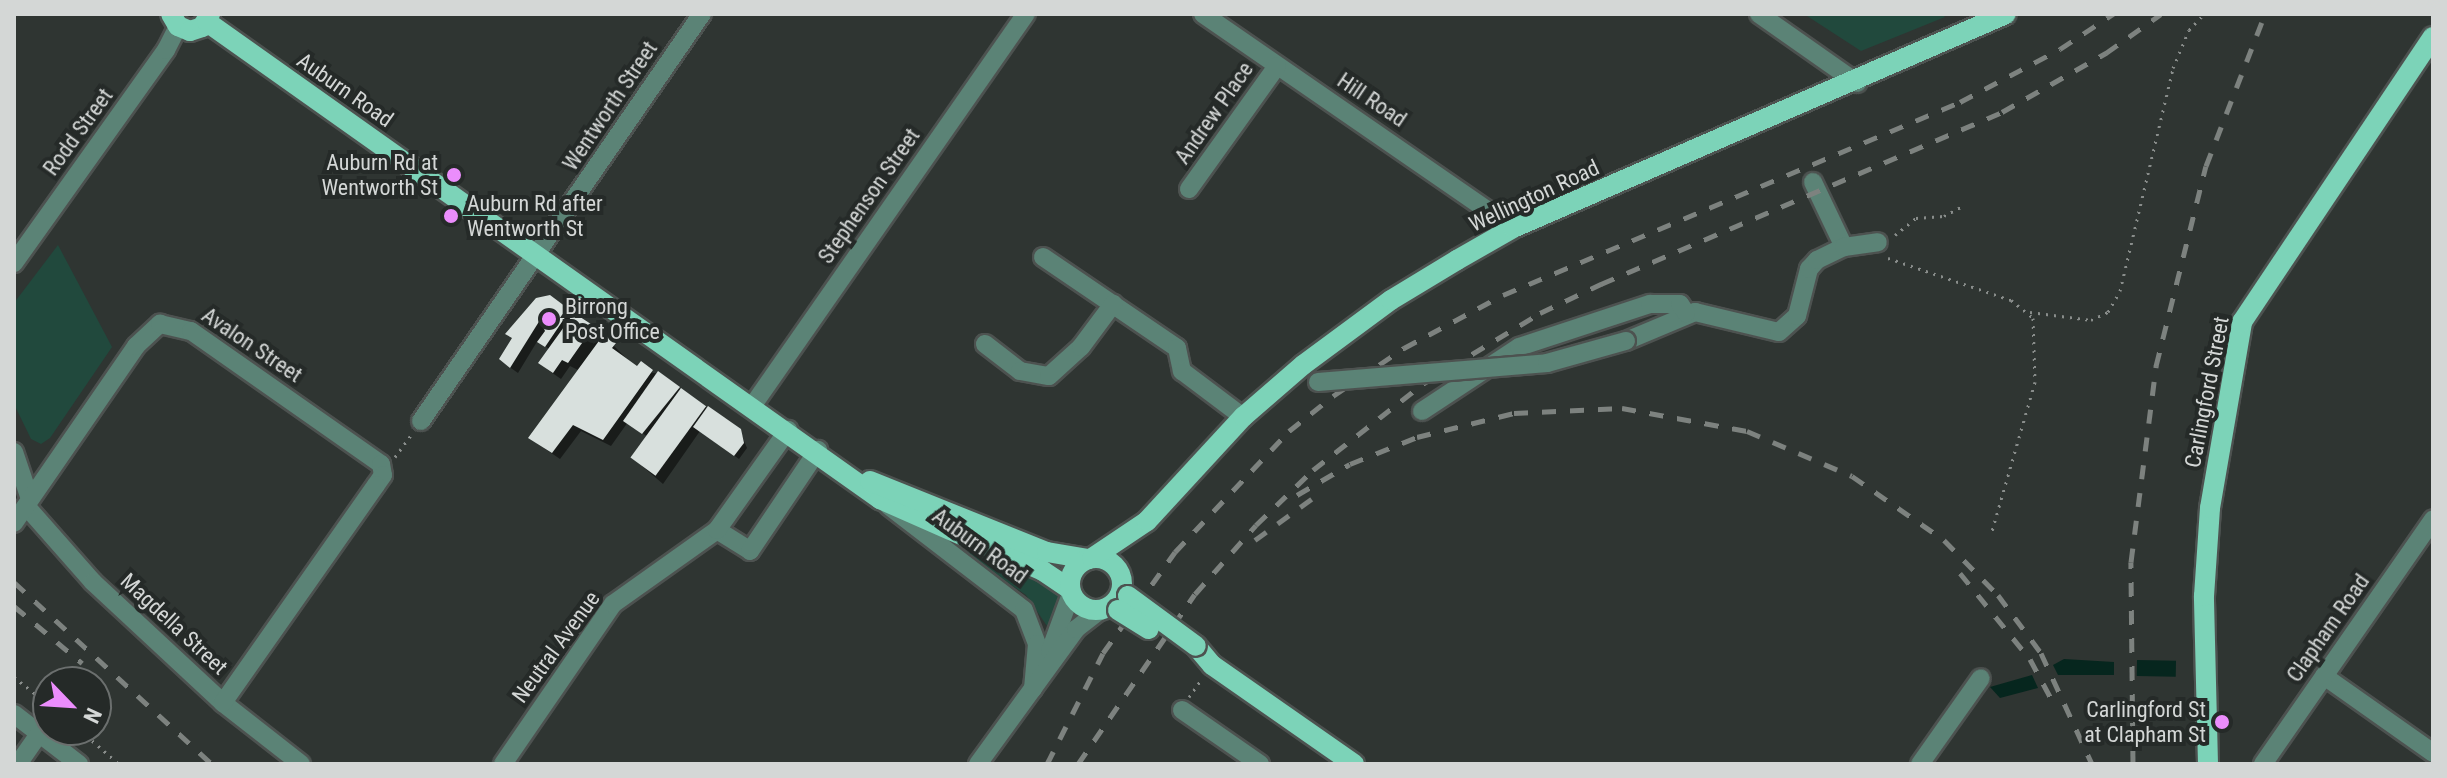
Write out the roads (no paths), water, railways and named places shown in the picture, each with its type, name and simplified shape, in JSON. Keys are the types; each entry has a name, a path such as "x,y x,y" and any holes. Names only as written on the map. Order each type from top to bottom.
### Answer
{"main road":[{"name":"Wellington Road","path":"1090,559 1147,521 1243,417 1303,365 1391,300 1513,228 1857,83 2006,14"},
{"name":"Auburn Road","path":"209,18 538,255 818,450 880,499 1043,571 1070,592"},
{"path":"174,20 190,31 209,18"},
{"name":"Carlingford Street","path":"2208,764 2204,596 2210,508 2242,322 2433,37"},
{"name":"Auburn Road","path":"848,472 1047,552 1090,559"},
{"name":"Wellington Road","path":"1116,598 1147,521"},
{"path":"1090,559 1113,564 1116,598 1084,608 1070,592 1073,571 1090,559"},
{"path":"1116,598 1192,651 1207,672 1354,764"}],"street":[{"name":"Wentworth Street","path":"421,421 702,14"},
{"name":"Stephenson Street","path":"753,405 1026,14"},
{"name":"Hill Road","path":"1203,14 1513,228"},
{"path":"1759,14 1857,83"},
{"name":"Rodd Street","path":"14,263 166,50 174,20"},
{"name":"Andrew Place","path":"1189,189 1277,66"},
{"path":"1813,182 1851,246"},
{"path":"1303,365 1318,382 1547,363 1626,341 1686,313 1709,312 1761,331 1783,330 1797,316 1812,265 1851,246 1878,242"},
{"path":"1043,257 1177,348 1182,371 1243,417"},
{"path":"985,344 1020,371 1049,376 1081,347 1113,304"},
{"path":"1422,411 1519,347 1650,304 1680,304 1686,313"},
{"name":"Avalon Street","path":"14,523 143,336 160,324 191,331 372,457 380,480 223,703"},
{"name":"Neutral Avenue","path":"503,764 613,604 717,530 788,430"},
{"path":"717,530 750,551 818,450"},
{"path":"14,452 27,501"},
{"name":"Auburn Road","path":"880,499 1024,610 1037,644 1036,684"},
{"name":"Magdella Street","path":"27,501 93,582 223,703 301,764"},
{"name":"Clapham Road","path":"2263,764 2433,519"},
{"path":"1036,684 1070,592"},
{"path":"978,764 1076,629 1116,598"},
{"path":"2324,676 2433,753"},
{"path":"1920,764 1981,678"},
{"path":"1184,706 1260,764"},
{"path":"14,714 32,727"},
{"path":"18,764 32,744"},
{"path":"56,746 79,764"}],"railway":[{"path":"1047,764 1103,653 1175,552 1289,431 1333,396 1404,348 1503,295 1960,102 2060,49 2113,14"},
{"path":"1078,764 1195,594 1256,525 1313,470 1424,383 1540,313 1601,284 2002,112 2106,53 2161,14"},
{"path":"2133,764 2131,562 2156,366 2206,166 2265,14"},
{"path":"1297,495 1350,464 1417,437 1514,413 1622,408 1747,431 1852,476 1944,540 1998,595 2041,653 2092,764"},
{"path":"1255,540 1317,495"},
{"path":"1960,573 2030,659 2053,702"},
{"path":"14,582 212,764"},
{"path":"14,606 82,663"}],"place":[{"name":"Auburn Rd at Wentworth St","path":"454,175"},
{"name":"Auburn Rd after Wentworth St","path":"451,216"},
{"name":"Birrong Post Office","path":"549,319"},
{"name":"Carlingford St at Clapham St","path":"2222,722"}]}
